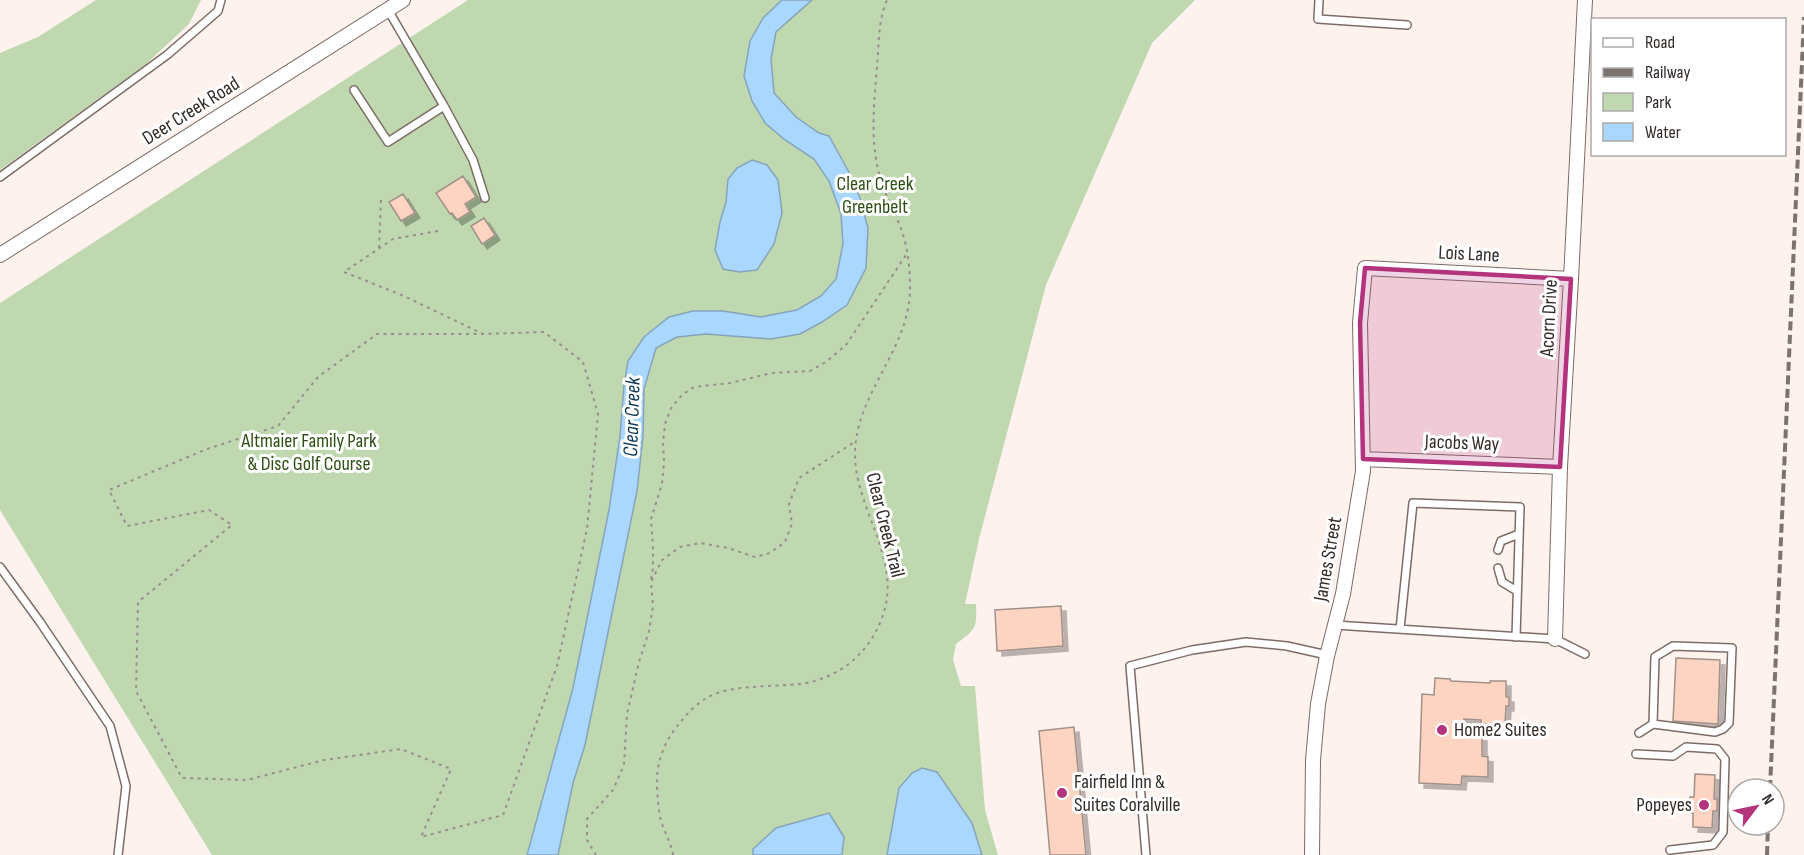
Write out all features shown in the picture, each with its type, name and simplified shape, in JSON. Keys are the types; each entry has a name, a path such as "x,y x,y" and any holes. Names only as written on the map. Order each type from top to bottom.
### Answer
{"street":[{"name":"Deer Creek Road","path":"0,255 403,0"},
{"name":"Acorn Drive","path":"1555,639 1560,466 1585,0"},
{"name":"Lois Lane","path":"1365,268 1571,279"},
{"name":"James Street","path":"1312,855 1313,760 1318,704 1327,656 1343,594 1363,471 1360,323 1365,268"},
{"name":"Jacobs Way","path":"1363,459 1560,466"}],"lane":[{"path":"0,177 167,55 218,10 221,0"},
{"path":"1319,0 1318,19 1407,25"},
{"path":"388,10 473,160 485,198"},
{"path":"354,90 388,142 444,106"},
{"path":"1400,629 1413,503 1520,507 1516,637"},
{"path":"1498,550 1501,541 1519,534"},
{"path":"0,567 110,726 126,786 118,855"},
{"path":"1498,568 1502,582 1517,591"},
{"path":"1335,625 1555,639 1585,654"},
{"path":"1146,855 1130,666 1192,650 1246,642 1287,646 1327,656"},
{"path":"1639,733 1653,724 1714,732 1723,729 1729,723 1732,648 1673,646 1655,657 1653,724"},
{"path":"1636,754 1673,756 1686,747 1717,749 1725,759 1723,832 1713,845 1670,850"}],"path":[{"name":"Clear Creek Trail","path":"673,855 660,819 657,779 661,756 671,733 687,714 706,698 730,689 804,683 842,670 861,654 874,636 888,599 885,559 858,486 855,456 862,411 898,342 905,322 911,288 908,252 899,223 882,185 876,162 873,131 879,34 887,0"},
{"path":"379,248 381,200"},
{"path":"438,231 393,239 344,272 404,296 483,334 544,332 583,362 598,414 586,529 556,666 503,815 421,837 451,769 401,749 324,760 247,780 182,778 136,691 138,602 232,525 209,510 127,526 109,490 207,448 278,426 318,377 377,334 483,334"},
{"path":"596,855 587,840 587,819 613,790 624,765 627,714 649,631 653,568 651,519 662,484 665,424 671,408 682,395 694,387 730,383 772,373 810,370 826,362 846,345 908,252"},
{"path":"651,582 662,560 680,547 700,543 728,548 755,557 770,553 786,542 792,524 789,504 799,478 856,441"}],"highlighted area":[{"path":"1365,268 1571,279 1560,467 1363,459 1360,323"}],"green space":[{"path":"96,0 201,0 189,24 145,65 0,170 0,53 38,37"},
{"path":"468,0 1195,0 1152,43 1046,285 979,539 965,604 976,604 975,624 974,628 956,644 953,660 961,686 975,686 985,810 998,855 558,855 573,783 585,745 637,491 643,436 644,389 656,348 677,337 669,318 624,385 620,436 609,510 573,688 527,855 212,855 0,510 0,303"}],"water":[{"name":"Clear Creek","path":"782,0 812,0 776,32 771,59 774,93 796,117 819,133 829,136 851,176 868,228 866,268 847,305 800,334 771,339 706,334 677,337 656,348 644,389 643,436 637,491 585,745 573,783 558,855 527,855 573,688 609,510 628,361 644,337 669,317 693,311 723,311 761,317 797,310 821,296 836,279 843,244 841,214 829,181 814,159 785,140 765,123 752,101 744,76 750,41 763,18"},
{"path":"752,160 767,165 778,180 782,213 774,244 757,270 739,272 723,269 715,250 726,202 728,179 737,168"},
{"path":"922,768 937,772 972,823 982,855 887,855 899,788 912,773"},
{"path":"829,813 844,837 842,855 753,855 753,849 776,828"}],"building":[{"path":"463,176 476,197 465,204 470,212 457,220 452,213 450,214 436,193"},
{"path":"403,194 415,213 401,221 389,202"},
{"path":"484,218 495,235 482,244 471,226"},
{"path":"1061,606 1063,646 997,651 995,610"},
{"path":"1676,658 1720,660 1718,724 1673,721"},
{"name":"Home2 Suites","path":"1435,678 1490,683 1490,681 1506,681 1506,697 1509,697 1509,706 1506,706 1505,725 1481,724 1481,720 1464,719 1464,735 1482,736 1482,756 1488,757 1488,777 1462,776 1461,785 1419,783 1422,694 1434,695"},
{"name":"Fairfield Inn & Suites Coralville","path":"1074,727 1086,855 1050,855 1039,731"},
{"name":"Popeyes","path":"1695,774 1715,775 1714,799 1717,799 1717,811 1713,811 1712,828 1693,827 1690,797 1694,797"}],"railway":[{"path":"1771,777 1804,17"},
{"path":"1767,855 1768,837"}],"place":[{"name":"Home2 Suites","path":"1442,730"},
{"name":"Fairfield Inn & Suites Coralville","path":"1062,793"},
{"name":"Popeyes","path":"1704,805"}],"park label":[{"name":"Clear Creek Greenbelt","path":"875,196"},
{"name":"Altmaier Family Park & Disc Golf Course","path":"309,452"}]}
